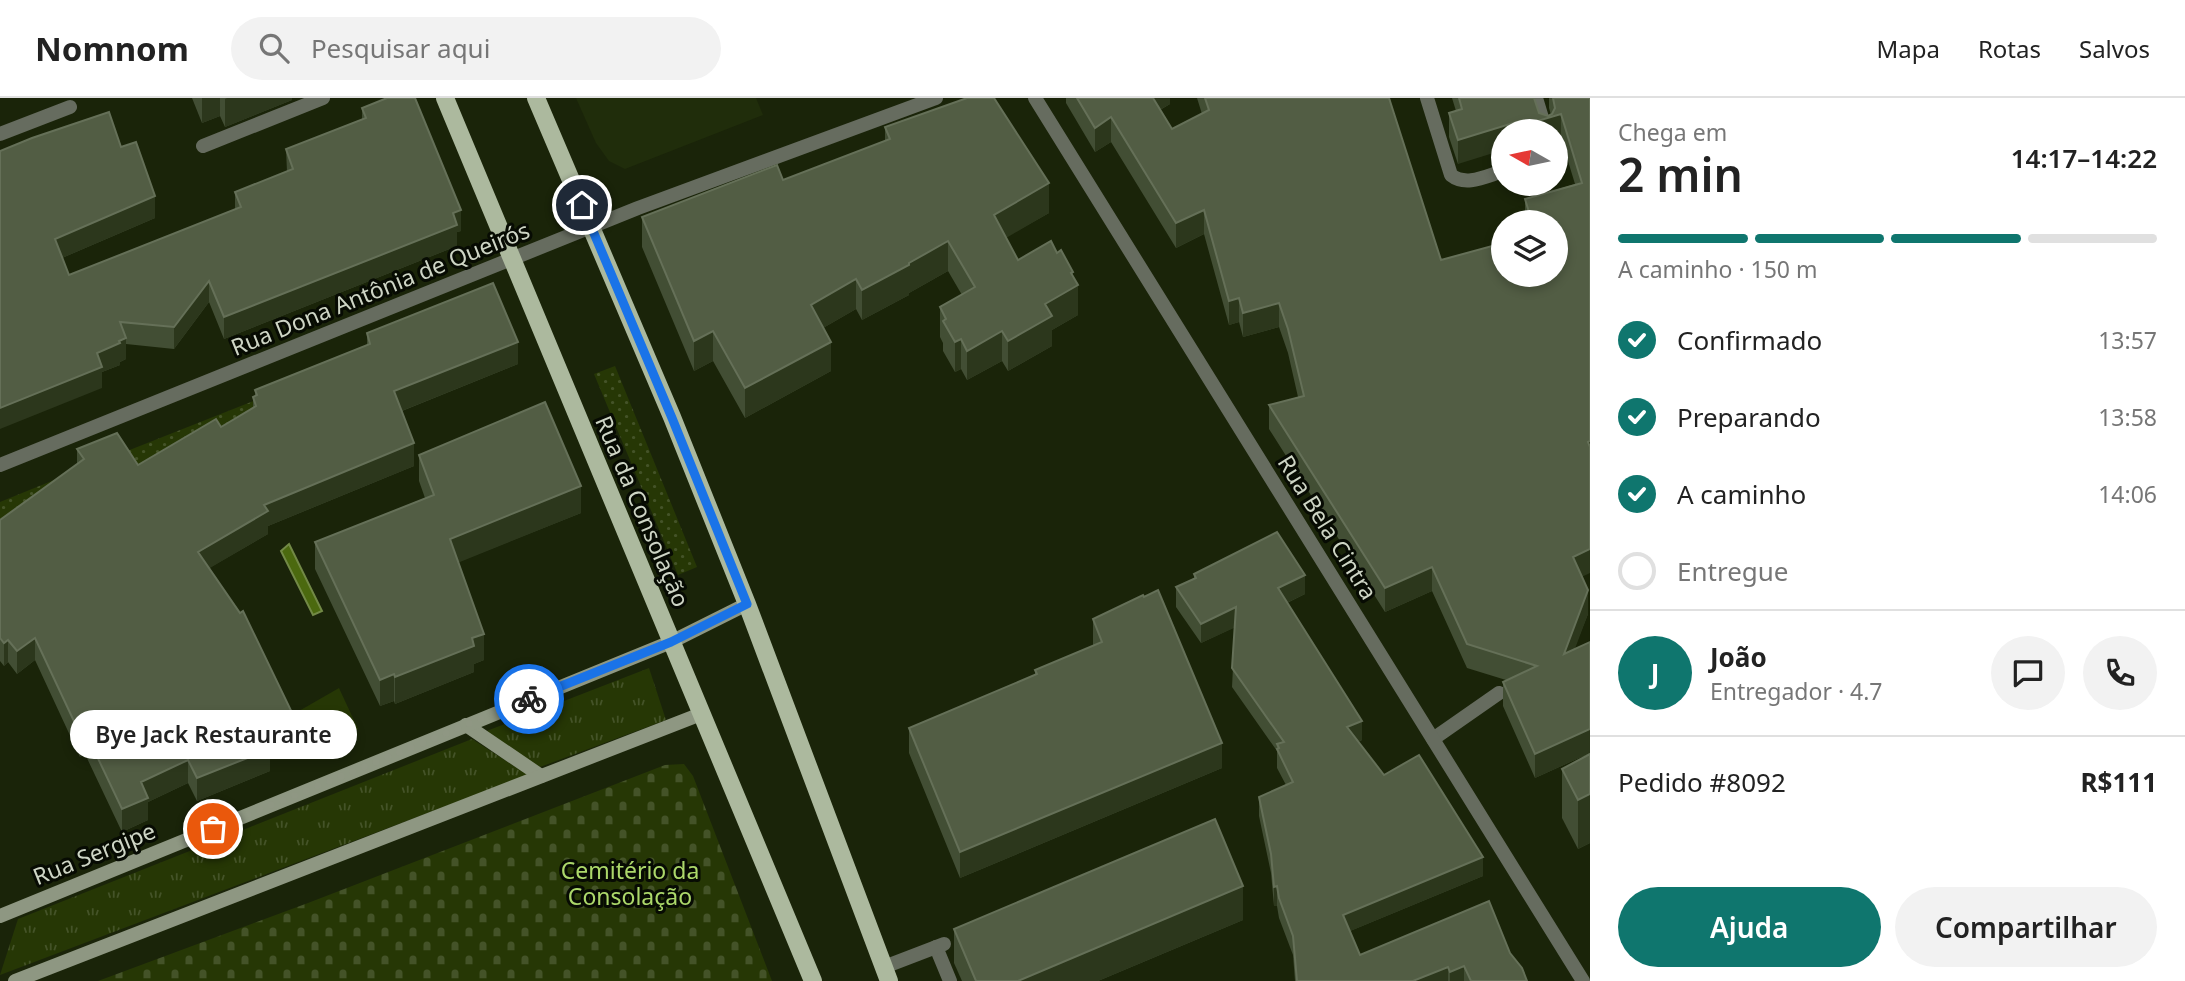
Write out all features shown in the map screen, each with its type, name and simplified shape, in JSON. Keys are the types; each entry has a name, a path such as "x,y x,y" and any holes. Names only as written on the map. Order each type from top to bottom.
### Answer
{"main road":[{"name":"Rua da Consolação","path":"445,98 813,981"},
{"path":"536,98 672,418 747,604 887,974"}],"street":[{"path":"203,146 323,98"},
{"name":"Rua Dona Antônia de Queirós","path":"0,465 591,227 936,98"},
{"name":"Rua Bela Cintra","path":"1035,98 1583,981"},
{"path":"1427,98 1451,175 1458,181 1466,182 1491,175"},
{"path":"1536,98 1542,119"},
{"path":"0,134 70,107"},
{"name":"Rua Sergipe","path":"0,916 671,642 747,604"},
{"path":"1433,739 1499,693"},
{"path":"15,981 701,714"},
{"path":"466,725 541,776"},
{"path":"887,974 940,946 950,981"}],"shaded area":[{"path":"576,98 756,98 763,115 625,169 609,161 596,143"},
{"path":"289,544 322,611 313,615 281,551"}],"green space":[{"path":"367,356 372,371 127,471 117,455"},
{"path":"615,366 697,567 678,575 594,374"},
{"path":"59,478 0,523 0,502"},
{"path":"649,668 666,720 540,767 484,732"},
{"path":"339,688 358,729 308,748 292,715"},
{"path":"472,739 528,775 0,975 18,919"},
{"name":"Cemitério da Consolação","path":"684,764 693,776 772,981 98,981 665,765"}],"building":[{"path":"387,98 415,98 461,210 453,213 457,225 224,317 209,281 174,327 120,322 126,338 97,353 102,367 0,408 0,151 109,112 121,147 136,142 155,196 55,239 69,275 241,207 235,192 293,169 286,149 366,118 362,108"},
{"path":"967,98 994,98 1049,183 994,215 1018,260 1051,241 1057,253 1061,250 1078,285 1045,304 1052,316 1008,341 1002,331 967,351 961,339 955,342 943,321 946,319 940,307 975,287 948,241 862,290 856,279 811,305 831,342 745,388 713,331 694,341 642,217 777,165 783,180 890,139 885,127"},
{"path":"1077,98 1153,98 1172,129 1209,110 1205,98 1389,98 1441,260 1491,246 1491,287 1568,287 1568,210 1528,210 1525,199 1536,196 1568,196 1568,187 1582,183 1568,137 1568,119 1563,119 1561,114 1544,119 1491,119 1491,130 1458,140 1449,113 1462,109 1459,98 1534,98 1539,113 1548,116 1555,108 1553,98 1590,98 1590,549 1573,557 1588,590 1564,654 1590,642 1590,729 1535,754 1503,682 1537,666 1467,644 1432,567 1385,588 1269,405 1304,396 1279,303 1243,313 1239,298 1229,301 1204,210 1176,223 1111,117 1095,128"},
{"path":"493,283 518,342 394,391 414,443 264,505 268,511 198,552 240,613 243,611 297,723 265,738 270,749 197,778 188,760 141,782 148,798 122,809 85,731 80,734 35,638 17,651 8,640 4,643 0,638 0,520 84,459 77,449 117,433 138,465 216,419 221,427 256,406 253,397 257,395 255,390 370,344 367,333"},
{"path":"545,402 581,486 450,539 484,634 472,638 474,646 395,677 394,674 380,680 315,542 434,495 419,455"},
{"path":"1277,532 1305,575 1278,588 1362,721 1347,727 1384,775 1419,755 1483,857 1343,915 1360,955 1489,901 1510,953 1522,968 1527,981 1471,981 1464,966 1450,972 1448,967 1413,981 1297,981 1293,936 1277,886 1274,887 1271,854 1259,797 1293,782 1277,749 1277,744 1284,742 1232,668 1236,607 1201,624 1176,587 1196,578 1194,574"},
{"path":"1158,590 1222,743 960,852 909,728 1037,674 1035,670 1102,642 1093,619"},
{"path":"1590,754 1590,794 1578,800 1562,769"},
{"path":"1215,819 1243,886 1018,981 976,981 954,929"}],"way so far":[{"path":"213,829 529,699"}],"place":[{"name":"Bye Jack Restaurante","path":"213,829"}],"route":[{"path":"529,699 671,642 747,604 582,205"}]}
